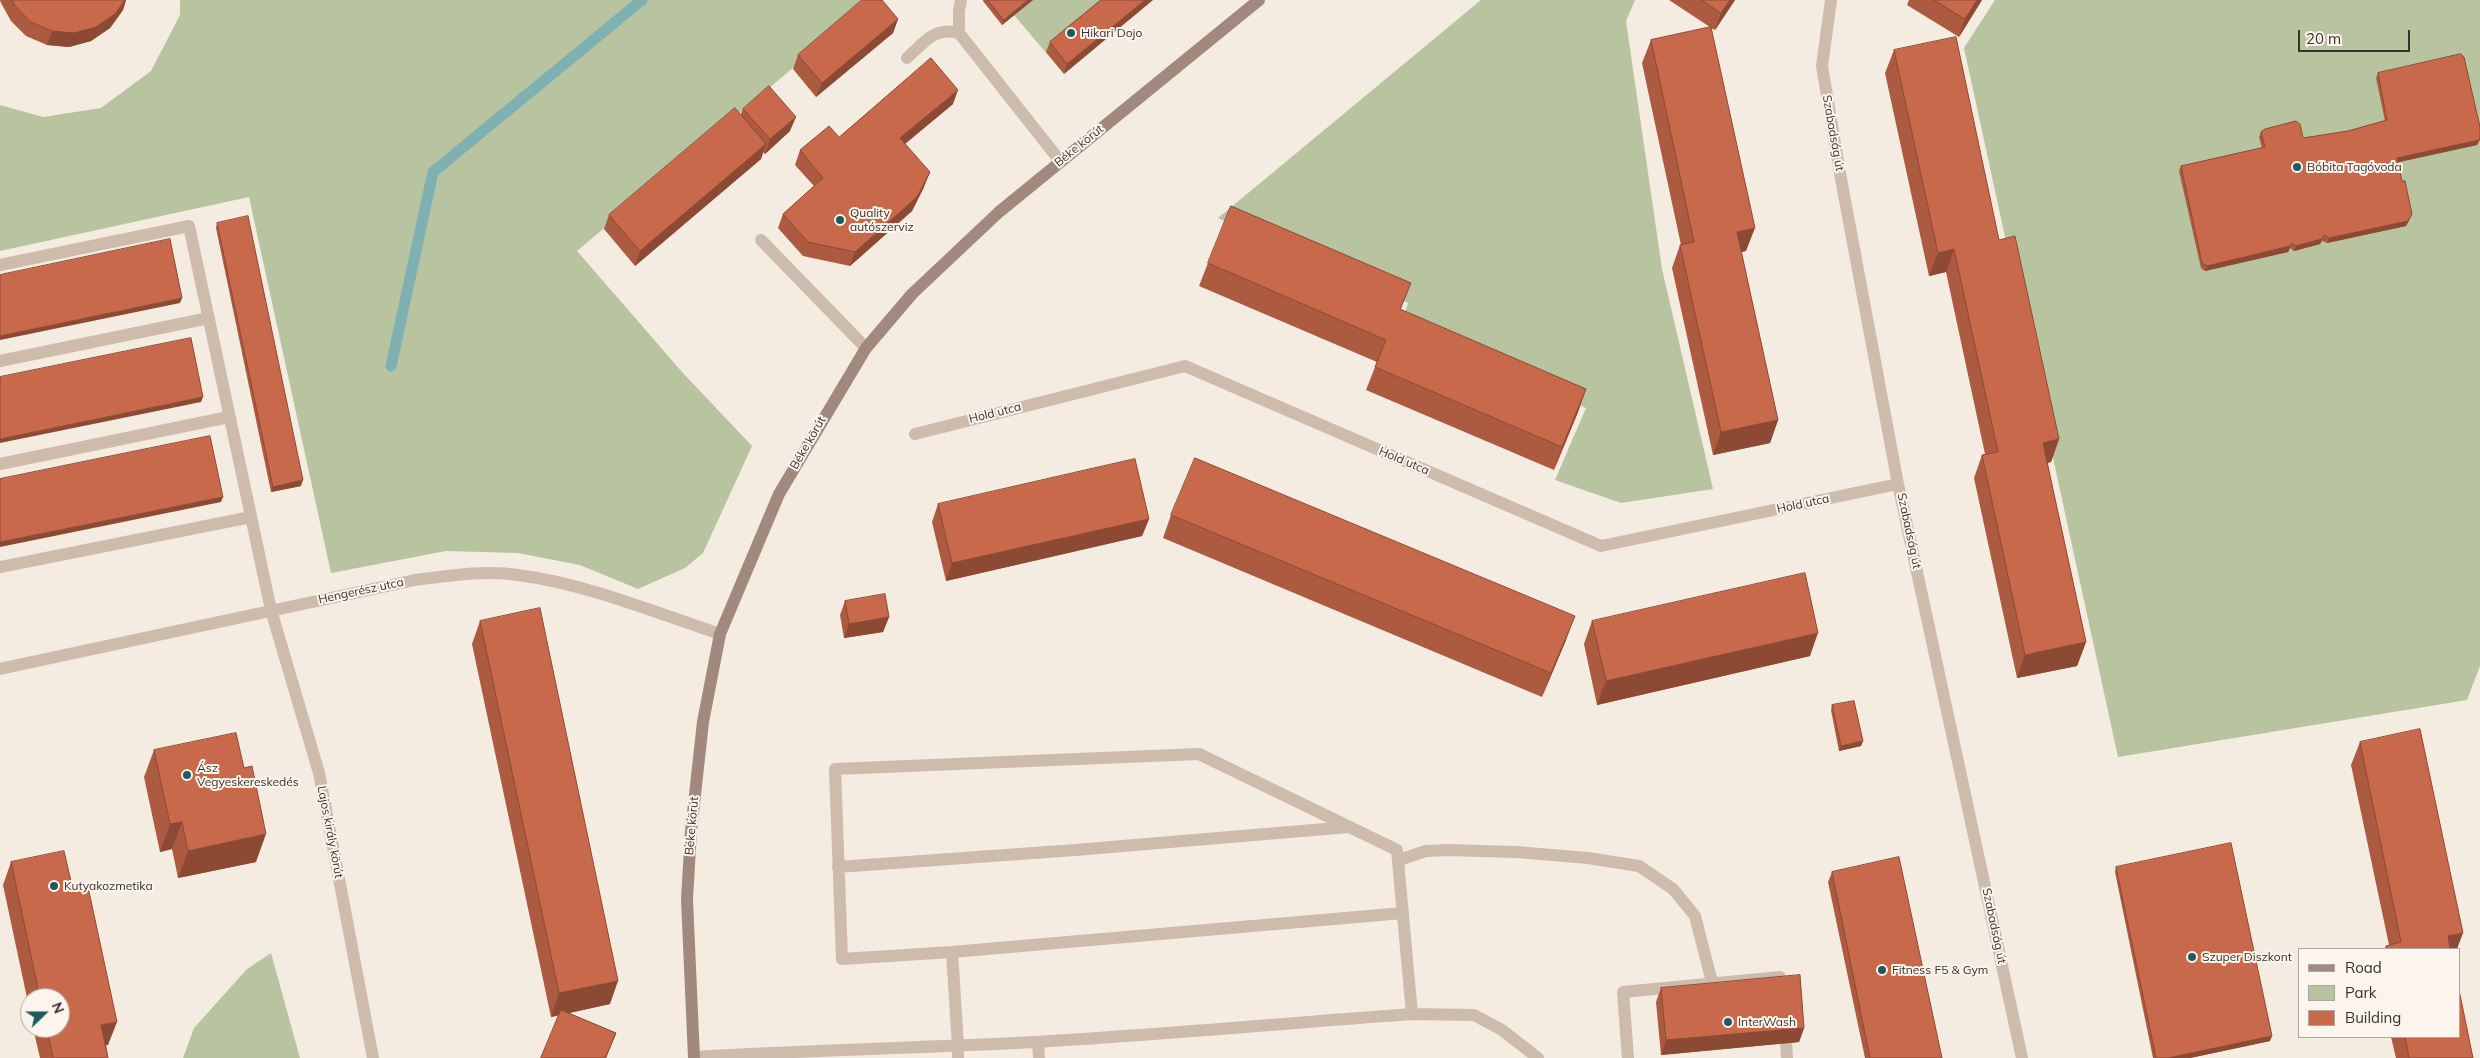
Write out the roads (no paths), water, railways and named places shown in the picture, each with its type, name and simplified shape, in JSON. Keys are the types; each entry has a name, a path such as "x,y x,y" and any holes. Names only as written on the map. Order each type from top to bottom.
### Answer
{"street":[{"path":"959,34 961,0"},
{"name":"Béke körút","path":"694,1057 687,899 691,830 703,722 720,634 779,494 866,348 912,294 999,212 1259,0"},
{"name":"Szabadság út","path":"1831,0 1822,66 1898,484 2022,1058"},
{"path":"906,58 934,33 947,30 959,34 1060,162"},
{"name":"Lajos király körút","path":"0,265 189,226 271,610 319,774 373,1058"},
{"path":"761,240 866,348"},
{"path":"0,361 210,318"},
{"name":"Hold utca","path":"914,434 1185,366 1601,546 1898,484"},
{"path":"0,464 229,417"},
{"path":"0,567 251,517"},
{"name":"Hengerész utca","path":"0,669 415,580 466,574 516,574 562,583 720,634"},
{"path":"1403,913 952,952 842,959 835,769 1199,754 1397,850 1399,860 1412,1014"},
{"path":"838,867 1076,850 1349,827"},
{"path":"1399,860 1426,851 1446,850 1516,852 1579,857 1639,866 1673,889 1695,916 1712,982"},
{"path":"952,952 958,1052"},
{"path":"1628,1058 1622,992 1780,977 1782,995"},
{"path":"1783,1013 1787,1058"},
{"path":"694,1057 958,1052 1038,1042 1412,1014 1474,1015 1502,1030 1538,1058"},
{"path":"1038,1042 1039,1058"}],"waterway":[{"path":"391,366 433,172 642,0"}],"place":[{"name":"Hikari Dojo","path":"1071,33"},
{"name":"Bóbita Tagóvoda","path":"2297,167"},
{"name":"Quality autószerviz","path":"840,220"},
{"name":"Ász Vegyeskereskedés","path":"187,775"},
{"name":"Kutyakozmetika","path":"54,886"},
{"name":"Szuper Diszkont","path":"2192,957"},
{"name":"Fitness F5 & Gym","path":"1882,970"},
{"name":"InterWash","path":"1728,1022"}]}
